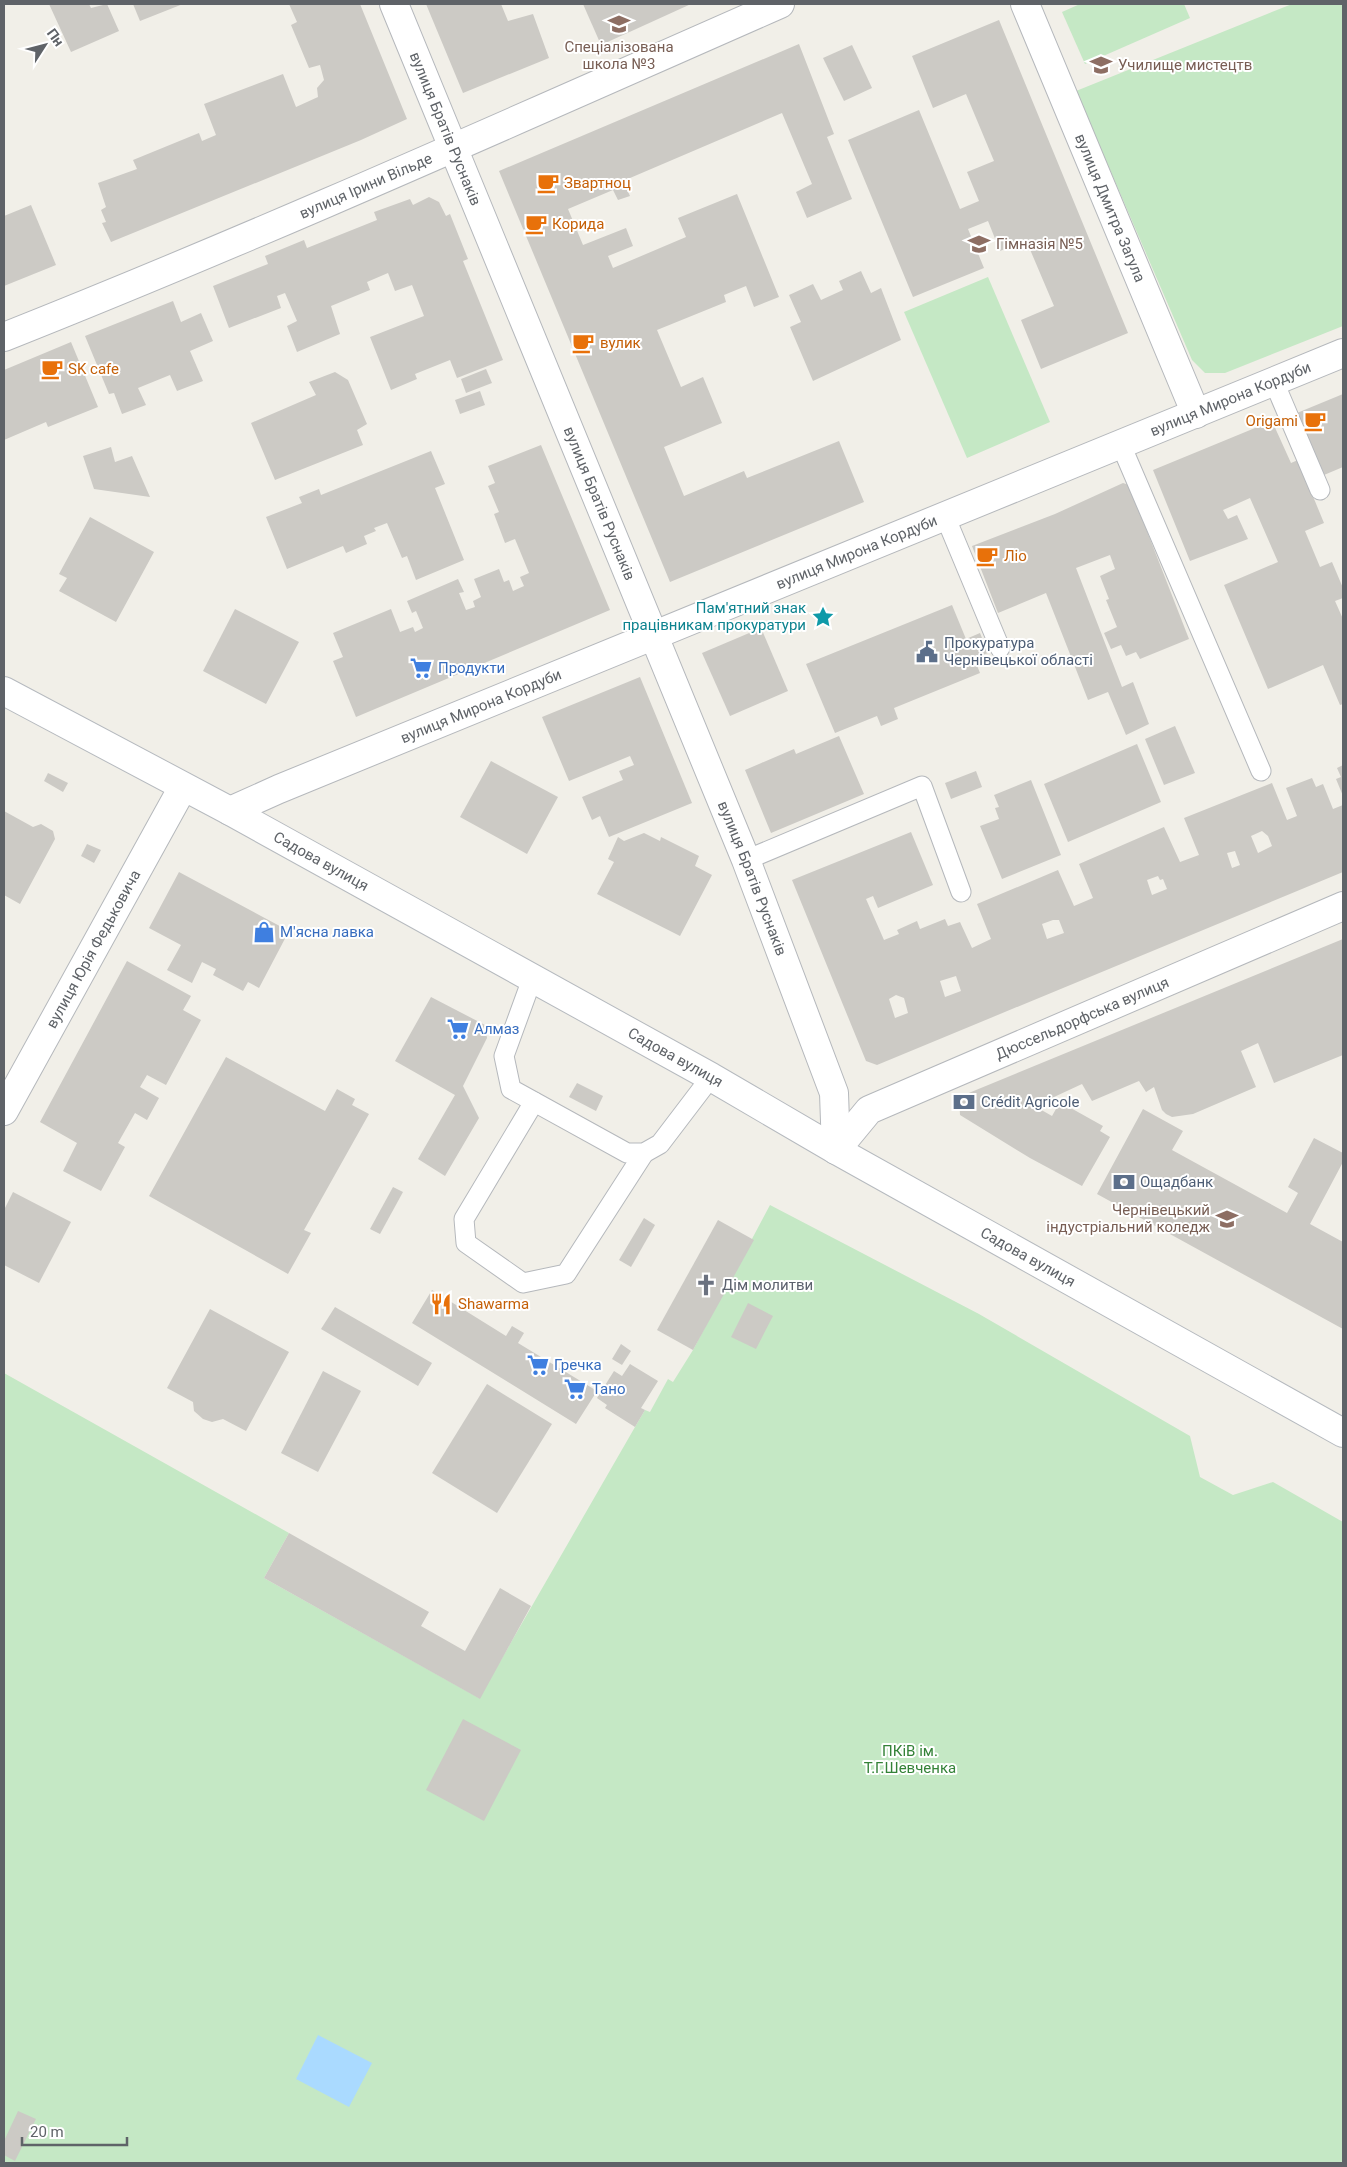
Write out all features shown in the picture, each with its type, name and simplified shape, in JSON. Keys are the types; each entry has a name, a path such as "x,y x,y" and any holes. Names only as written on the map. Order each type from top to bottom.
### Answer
{"street":[{"name":"вулиця Братів Руснаків","path":"394,4 746,860 834,1093 836,1150"},
{"name":"вулиця Ірини Вільде","path":"4,337 119,291 454,148 780,4"},
{"name":"вулиця Дмитра Загула","path":"1025,4 1196,414"},
{"name":"вулиця Мирона Кордуби","path":"230,811 279,788 1343,353"},
{"name":"Садова вулиця","path":"4,691 230,811 711,1077 836,1150 1343,1433"},
{"name":"вулиця Юрія Федьковича","path":"4,1111 183,787"},
{"name":"Дюссельдорфська вулиця","path":"836,1150 868,1110 1343,906"}],"lane":[{"path":"1274,382 1320,490"},
{"path":"1121,445 1261,771"},
{"path":"945,516 1000,648"},
{"path":"746,860 922,786 961,892"},
{"path":"532,979 504,1056 512,1089 627,1153 644,1153"},
{"path":"534,1102 464,1219 466,1243 523,1283 566,1274 644,1153 660,1144 711,1077"}],"green space":[{"path":"1080,4 1184,4 1190,18 1085,64 1062,12"},
{"path":"1292,4 1343,4 1343,326 1225,373 1205,373 1192,360 1076,91"},
{"path":"988,277 1050,422 967,458 904,312"},
{"name":"ПКіВ ім. Т.Г.Шевченка","path":"770,1205 979,1314 1190,1436 1200,1477 1233,1495 1273,1482 1343,1522 1343,2163 4,2163 4,1373 289,1533 264,1578 479,1698 645,1410 650,1412 668,1379 673,1382 693,1350"}],"water":[{"path":"318,2035 372,2063 349,2107 296,2079"}],"building":[{"path":"49,4 89,4 91,8 107,4 119,31 71,52"},
{"path":"133,4 183,4 140,21"},
{"path":"289,4 360,4 407,119 361,140 111,242 102,223 106,222 101,210 106,207 98,183 137,169 133,160 199,133 202,141 216,135 204,104 283,74 296,107 318,97 317,88 324,80 320,65 309,68 291,25 297,22"},
{"path":"426,4 501,4 508,21 533,14 549,58 463,93"},
{"name":"Спеціалізована школа №3","path":"583,4 691,4 601,45"},
{"path":"999,20 1128,333 1041,369 1021,320 1054,306 1026,240 1000,251 988,221 968,229 984,268 913,297 848,140 919,110 960,209 979,201 967,172 994,161 966,94 933,108 912,56"},
{"path":"799,44 834,134 827,137 852,199 807,218 796,192 812,184 782,113 623,181 630,196 618,200 613,190 568,209 583,245 626,228 633,246 608,256 613,268 686,237 678,218 737,194 779,297 754,307 746,286 724,295 726,302 657,330 681,387 703,377 722,423 664,447 684,496 744,471 747,478 839,441 864,502 670,582 499,171"},
{"path":"852,45 872,88 844,101 823,58"},
{"path":"429,197 439,202 446,216 450,214 468,259 463,261 503,360 457,378 450,360 415,374 417,379 391,390 370,337 424,316 412,285 395,291 388,273 367,282 370,290 331,306 340,334 297,352 287,326 297,321 285,293 277,296 281,308 229,328 213,286 268,264 265,256 304,240 307,248 377,220 374,212 410,199 413,205"},
{"path":"31,205 56,265 4,286 4,216"},
{"path":"861,271 871,293 881,288 901,340 813,381 790,327 801,322 789,295 813,284 821,300 843,290 839,281"},
{"path":"173,301 181,322 201,313 213,341 190,351 203,381 177,391 170,375 138,388 146,405 122,414 114,393 109,394 85,336"},
{"path":"71,342 98,407 48,427 46,422 4,440 4,370"},
{"path":"486,369 492,383 466,393 461,379"},
{"path":"335,372 348,380 367,424 357,430 363,445 275,480 251,423 316,395 309,382"},
{"path":"480,391 485,405 460,414 455,400"},
{"path":"1343,394 1343,467 1324,475 1297,413"},
{"path":"1272,421 1291,463 1298,460 1324,523 1305,531 1320,567 1332,562 1343,588 1343,598 1335,601 1343,619 1343,704 1340,705 1323,665 1268,689 1224,585 1278,562 1250,498 1223,510 1228,519 1237,515 1248,539 1190,561 1153,470"},
{"path":"541,445 610,610 356,717 333,661 343,657 333,633 391,609 400,632 413,627 415,632 423,628 416,611 412,613 407,601 458,579 464,592 459,593 466,610 475,607 473,601 481,597 474,579 499,569 504,582 509,580 513,591 524,586 520,577 529,573 515,539 505,543 494,514 499,512 488,486 495,483 488,466"},
{"path":"111,447 115,462 132,456 150,497 94,489 83,456"},
{"path":"431,451 445,484 435,488 464,560 416,580 407,556 402,558 387,523 374,528 376,531 364,536 367,544 346,553 343,546 287,569 266,517 302,503 299,497 319,489 321,495"},
{"path":"1123,483 1129,485 1189,639 1140,659 1136,652 1126,656 1121,645 1111,649 1104,633 1117,627 1106,600 1109,599 1100,576 1115,569 1110,555 1076,568 1122,687 1133,682 1149,724 1126,735 1108,692 1088,700 1046,593 998,613 972,546 1055,514"},
{"path":"90,517 154,552 116,622 59,591 67,578 59,574"},
{"path":"952,605 966,639 980,633 988,653 974,658 980,673 894,708 898,719 881,726 877,716 835,733 806,664"},
{"path":"235,609 299,642 266,704 203,671"},
{"path":"761,628 788,691 730,716 702,653"},
{"path":"640,677 692,803 609,837 600,816 592,820 582,797 623,780 619,771 634,765 630,756 569,781 542,717"},
{"path":"1175,726 1195,773 1164,785 1145,739"},
{"path":"839,736 864,794 771,833 745,770 794,749 796,754"},
{"path":"1137,744 1161,802 1068,842 1044,784"},
{"path":"491,761 558,797 527,854 460,817"},
{"path":"1343,765 1343,796 1336,779 1341,777 1337,768"},
{"path":"976,771 982,787 951,799 945,783"},
{"path":"48,773 68,783 63,792 44,781"},
{"path":"1312,778 1316,787 1323,784 1333,809 1343,805 1343,872 877,1065 866,1061 792,880 911,832 933,885 878,908 873,896 866,899 884,940 899,934 897,930 917,921 920,929 945,919 948,926 960,922 972,948 991,939 977,904 1058,870 1074,906 1093,898 1079,864 1164,827 1180,862 1199,855 1184,818 1272,783 1287,820 1297,816 1286,788","holes":["1262,831 1268,836 1272,846 1258,853 1251,836","1235,851 1240,865 1232,868 1227,853","1158,876 1160,880 1163,879 1167,889 1152,895 1147,880","1059,920 1064,933 1047,939 1042,924","956,976 961,991 945,997 940,981","896,995 904,998 908,1013 895,1018 889,999"]},
{"path":"1031,780 1061,855 1002,879 980,826 999,819 995,808 999,807 994,795"},
{"path":"4,811 33,827 41,824 53,831 55,839 20,904 4,895"},
{"path":"644,833 660,841 661,837 699,856 695,866 712,875 680,936 597,894 614,862 608,859 618,837 624,841"},
{"path":"87,844 101,850 94,863 81,856"},
{"path":"179,872 289,931 259,988 248,982 243,991 213,975 216,969 202,962 192,983 167,970 181,945 149,928"},
{"path":"1343,939 1343,1055 1274,1083 1258,1043 1241,1051 1256,1087 1193,1114 1172,1117 1166,1114 1162,1110 1154,1087 1146,1092 1139,1081 1092,1101 1082,1084 1039,1104 1038,1108 1052,1116 1060,1102 1103,1126 1100,1131 1110,1137 1082,1186 1030,1158 960,1115 959,1097"},
{"path":"127,961 191,996 183,1010 201,1020 166,1085 147,1075 140,1087 159,1098 147,1120 135,1113 118,1143 125,1147 101,1191 63,1171 77,1143 40,1122"},
{"path":"431,997 485,1025 487,1038 463,1086 479,1118 445,1176 418,1159 455,1095 395,1061"},
{"path":"226,1057 325,1111 337,1089 355,1099 352,1105 369,1114 304,1230 311,1233 288,1274 149,1196"},
{"path":"577,1083 603,1096 596,1111 569,1097"},
{"name":"Чернівецький індустріальний коледж","path":"1143,1109 1183,1131 1172,1150 1287,1213 1298,1193 1288,1187 1314,1138 1343,1153 1343,1162 1310,1224 1343,1242 1343,1329 1097,1194"},
{"path":"393,1187 403,1192 380,1234 370,1229"},
{"path":"13,1192 71,1222 39,1283 4,1265 4,1210"},
{"path":"644,1218 655,1225 631,1267 619,1260"},
{"name":"Дім молитви","path":"718,1220 754,1240 693,1350 657,1330"},
{"path":"432,1290 506,1336 512,1326 524,1333 518,1343 597,1391 576,1424 412,1323"},
{"path":"748,1303 773,1316 756,1349 731,1337"},
{"path":"335,1307 432,1363 418,1386 321,1329"},
{"path":"210,1309 289,1352 246,1431 223,1419 212,1422 203,1419 194,1411 193,1402 167,1388"},
{"path":"621,1344 631,1351 622,1365 612,1359"},
{"path":"630,1364 658,1381 641,1408 645,1410 635,1427 605,1408 607,1405 597,1398 614,1371 622,1376"},
{"path":"323,1371 361,1391 318,1472 281,1453"},
{"path":"487,1384 552,1424 497,1513 432,1473"},
{"path":"289,1533 429,1612 421,1626 465,1651 500,1588 531,1606 480,1699 264,1578"},
{"path":"463,1719 521,1750 484,1821 426,1790"},
{"path":"18,2111 36,2119 15,2161 4,2155 4,2141"}],"place":[{"name":"Спеціалізована школа №3","path":"619,24"},
{"name":"Училище мистецтв","path":"1101,65"},
{"name":"Звартноц","path":"548,183"},
{"name":"Корида","path":"536,224"},
{"name":"Гімназія №5","path":"979,244"},
{"name":"вулик","path":"583,343"},
{"name":"SK cafe","path":"52,369"},
{"name":"Origami","path":"1315,421"},
{"name":"Ліо","path":"987,556"},
{"name":"Пам'ятний знак працівникам прокуратури","path":"823,617"},
{"name":"Прокуратура Чернівецької області","path":"927,652"},
{"name":"Продукти","path":"421,668"},
{"name":"М'ясна лавка","path":"264,932"},
{"name":"Алмаз","path":"458,1029"},
{"name":"Crédit Agricole","path":"964,1102"},
{"name":"Ощадбанк","path":"1124,1182"},
{"name":"Чернівецький індустріальний коледж","path":"1227,1219"},
{"name":"Дім молитви","path":"706,1285"},
{"name":"Shawarma","path":"441,1304"},
{"name":"Гречка","path":"538,1365"},
{"name":"Тано","path":"575,1389"}]}
